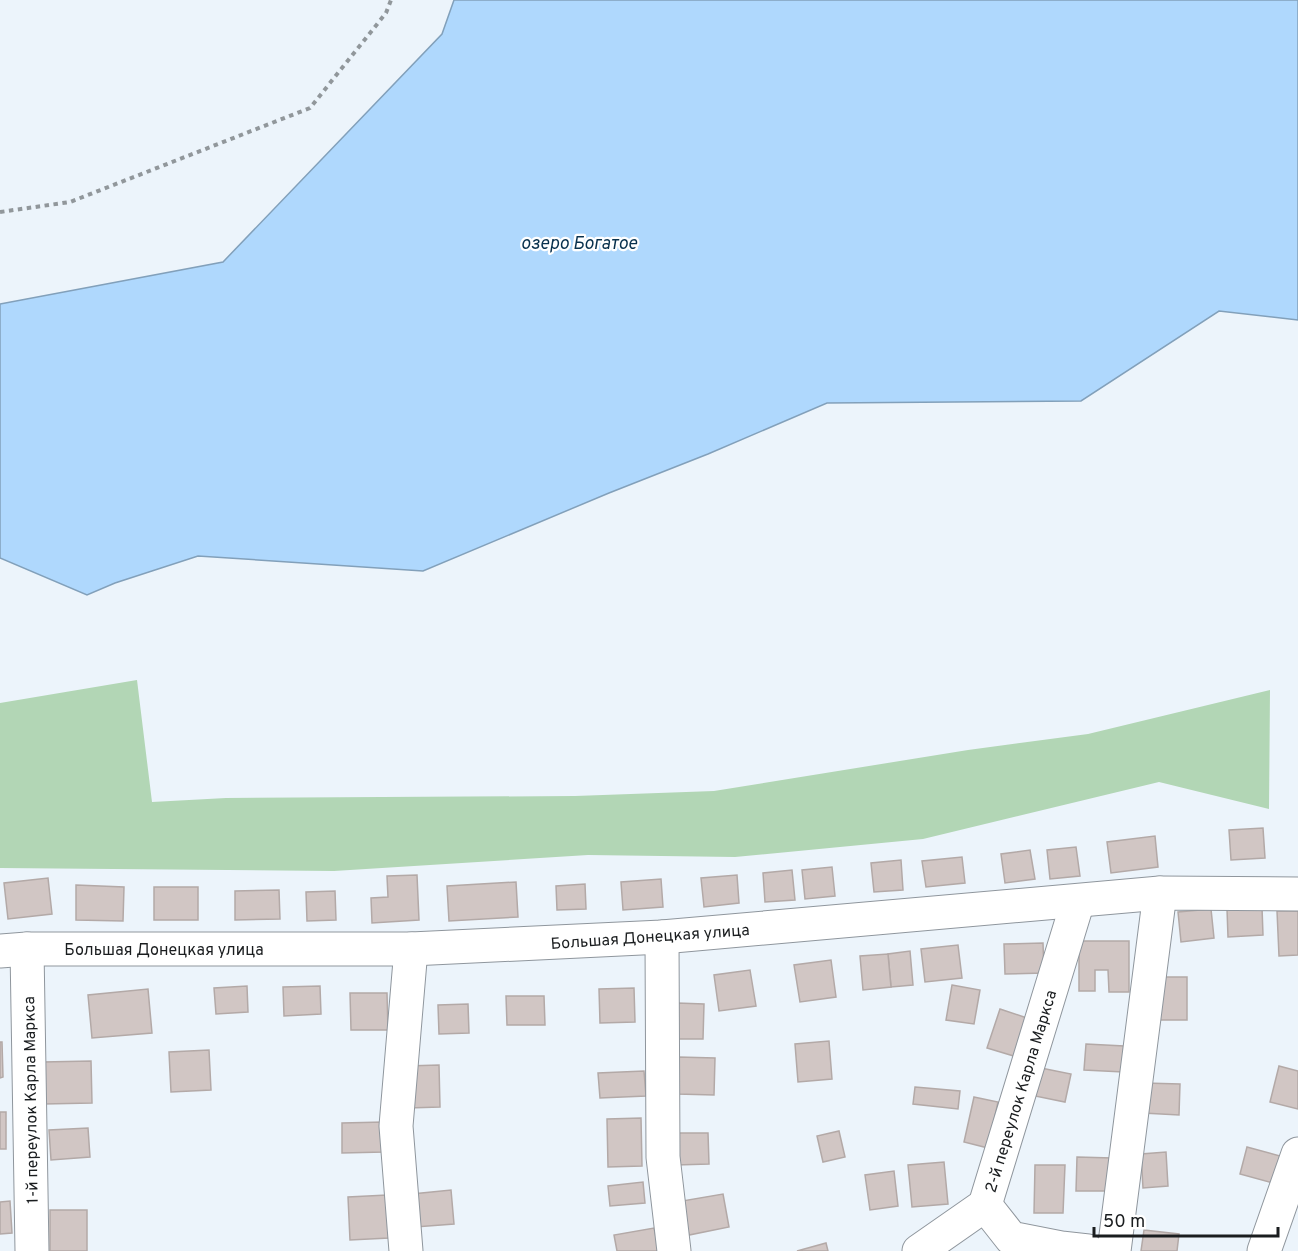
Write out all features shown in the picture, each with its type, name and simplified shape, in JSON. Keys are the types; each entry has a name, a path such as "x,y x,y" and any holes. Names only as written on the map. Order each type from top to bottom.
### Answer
{"street":[{"name":"Большая Донецкая улица","path":"14,950 411,949 662,937 1160,893 1298,894"},
{"path":"1114,1251 1160,893"},
{"name":"2-й переулок Карла Маркса","path":"920,1251 985,1205 1078,901"},
{"path":"662,937 663,1157 674,1251"},
{"path":"406,1251 396,1126 411,949"},
{"name":"1-й переулок Карла Маркса","path":"14,950 32,1251"},
{"path":"1264,1251 1298,1154"},
{"path":"985,1205 1011,1238 1088,1251"}],"path":[{"path":"0,212 70,202 310,108 386,13 391,0"}],"green space":[{"path":"137,680 152,802 226,798 575,796 714,791 968,750 1088,734 1270,690 1269,809 1159,782 923,839 735,857 588,855 334,871 0,868 0,703"}],"water":[{"name":"озеро Богатое","path":"454,0 1298,0 1298,320 1219,311 1081,401 827,403 423,571 198,556 115,583 87,595 0,558 0,304 223,262 442,34"}],"building":[{"path":"1263,828 1265,858 1231,860 1229,830"},
{"path":"1155,836 1158,867 1111,873 1107,842"},
{"path":"1076,847 1080,876 1050,879 1047,850"},
{"path":"1030,850 1035,879 1005,883 1001,854"},
{"path":"962,857 965,883 926,887 922,861"},
{"path":"901,860 903,890 874,892 871,863"},
{"path":"832,867 835,896 805,899 802,870"},
{"path":"792,870 795,900 765,902 763,873"},
{"path":"417,875 419,920 372,923 371,898 388,897 387,876"},
{"path":"737,875 739,903 704,907 701,878"},
{"path":"48,878 52,914 8,919 4,883"},
{"path":"661,879 663,907 623,910 621,882"},
{"path":"516,882 518,917 449,921 447,886"},
{"path":"585,884 586,909 557,910 556,886"},
{"path":"76,885 124,887 123,921 76,920"},
{"path":"154,887 198,887 198,920 154,920"},
{"path":"279,890 280,919 235,920 235,891"},
{"path":"335,891 336,920 307,921 306,892"},
{"path":"1262,907 1263,935 1228,937 1227,909"},
{"path":"1211,909 1214,938 1181,942 1178,912"},
{"path":"1277,911 1298,911 1298,955 1279,956"},
{"path":"1079,941 1129,941 1129,992 1109,992 1108,970 1095,970 1095,991 1079,991"},
{"path":"1043,943 1044,973 1005,974 1004,944"},
{"path":"958,945 962,978 925,982 921,949"},
{"path":"910,951 913,985 891,987 888,954"},
{"path":"888,954 891,987 863,990 860,956"},
{"path":"831,960 836,997 800,1002 794,965"},
{"path":"750,970 756,1006 719,1011 714,975"},
{"path":"1155,977 1187,977 1187,1020 1155,1020"},
{"path":"952,985 980,990 974,1024 946,1020"},
{"path":"247,986 248,1012 216,1014 214,988"},
{"path":"320,986 321,1014 284,1016 283,987"},
{"path":"634,988 635,1022 600,1023 599,989"},
{"path":"148,989 152,1033 92,1038 88,995"},
{"path":"350,993 387,993 388,1030 351,1030"},
{"path":"506,996 544,996 545,1025 507,1025"},
{"path":"677,1003 704,1004 703,1039 676,1039"},
{"path":"468,1004 469,1033 439,1034 438,1005"},
{"path":"1000,1009 1030,1019 1017,1057 987,1048"},
{"path":"829,1041 832,1079 798,1082 795,1044"},
{"path":"0,1042 2,1042 3,1077 0,1078"},
{"path":"1086,1044 1124,1046 1123,1072 1084,1070"},
{"path":"209,1050 211,1090 171,1092 169,1052"},
{"path":"678,1057 715,1058 714,1095 677,1094"},
{"path":"91,1061 92,1103 44,1104 43,1062"},
{"path":"439,1065 440,1107 408,1108 406,1066"},
{"path":"1279,1066 1298,1071 1298,1109 1270,1102"},
{"path":"1041,1068 1071,1074 1065,1102 1035,1096"},
{"path":"644,1071 646,1096 600,1098 598,1073"},
{"path":"1144,1083 1180,1084 1179,1115 1143,1113"},
{"path":"915,1087 960,1091 958,1109 913,1104"},
{"path":"974,1097 998,1102 988,1148 964,1142"},
{"path":"0,1112 6,1112 6,1149 0,1149"},
{"path":"641,1118 642,1166 608,1167 607,1119"},
{"path":"384,1122 384,1152 342,1153 342,1123"},
{"path":"88,1128 90,1157 51,1160 49,1130"},
{"path":"839,1131 845,1157 823,1162 817,1136"},
{"path":"676,1133 708,1133 709,1164 676,1165"},
{"path":"1247,1147 1280,1156 1273,1183 1240,1174"},
{"path":"1166,1152 1168,1186 1143,1188 1141,1154"},
{"path":"1077,1157 1112,1158 1111,1191 1076,1191"},
{"path":"944,1162 948,1204 912,1207 908,1165"},
{"path":"1035,1165 1065,1165 1063,1213 1034,1213"},
{"path":"894,1171 898,1206 870,1210 865,1175"},
{"path":"643,1182 645,1203 610,1206 608,1186"},
{"path":"451,1190 454,1224 415,1227 412,1194"},
{"path":"723,1194 729,1227 689,1235 682,1201"},
{"path":"387,1195 389,1238 350,1240 348,1197"},
{"path":"10,1201 12,1233 0,1234 0,1202"},
{"path":"50,1210 87,1210 87,1251 50,1251"},
{"path":"654,1228 659,1251 617,1251 614,1235"},
{"path":"1144,1230 1179,1234 1177,1251 1141,1251"},
{"path":"826,1243 828,1251 797,1251"}]}
